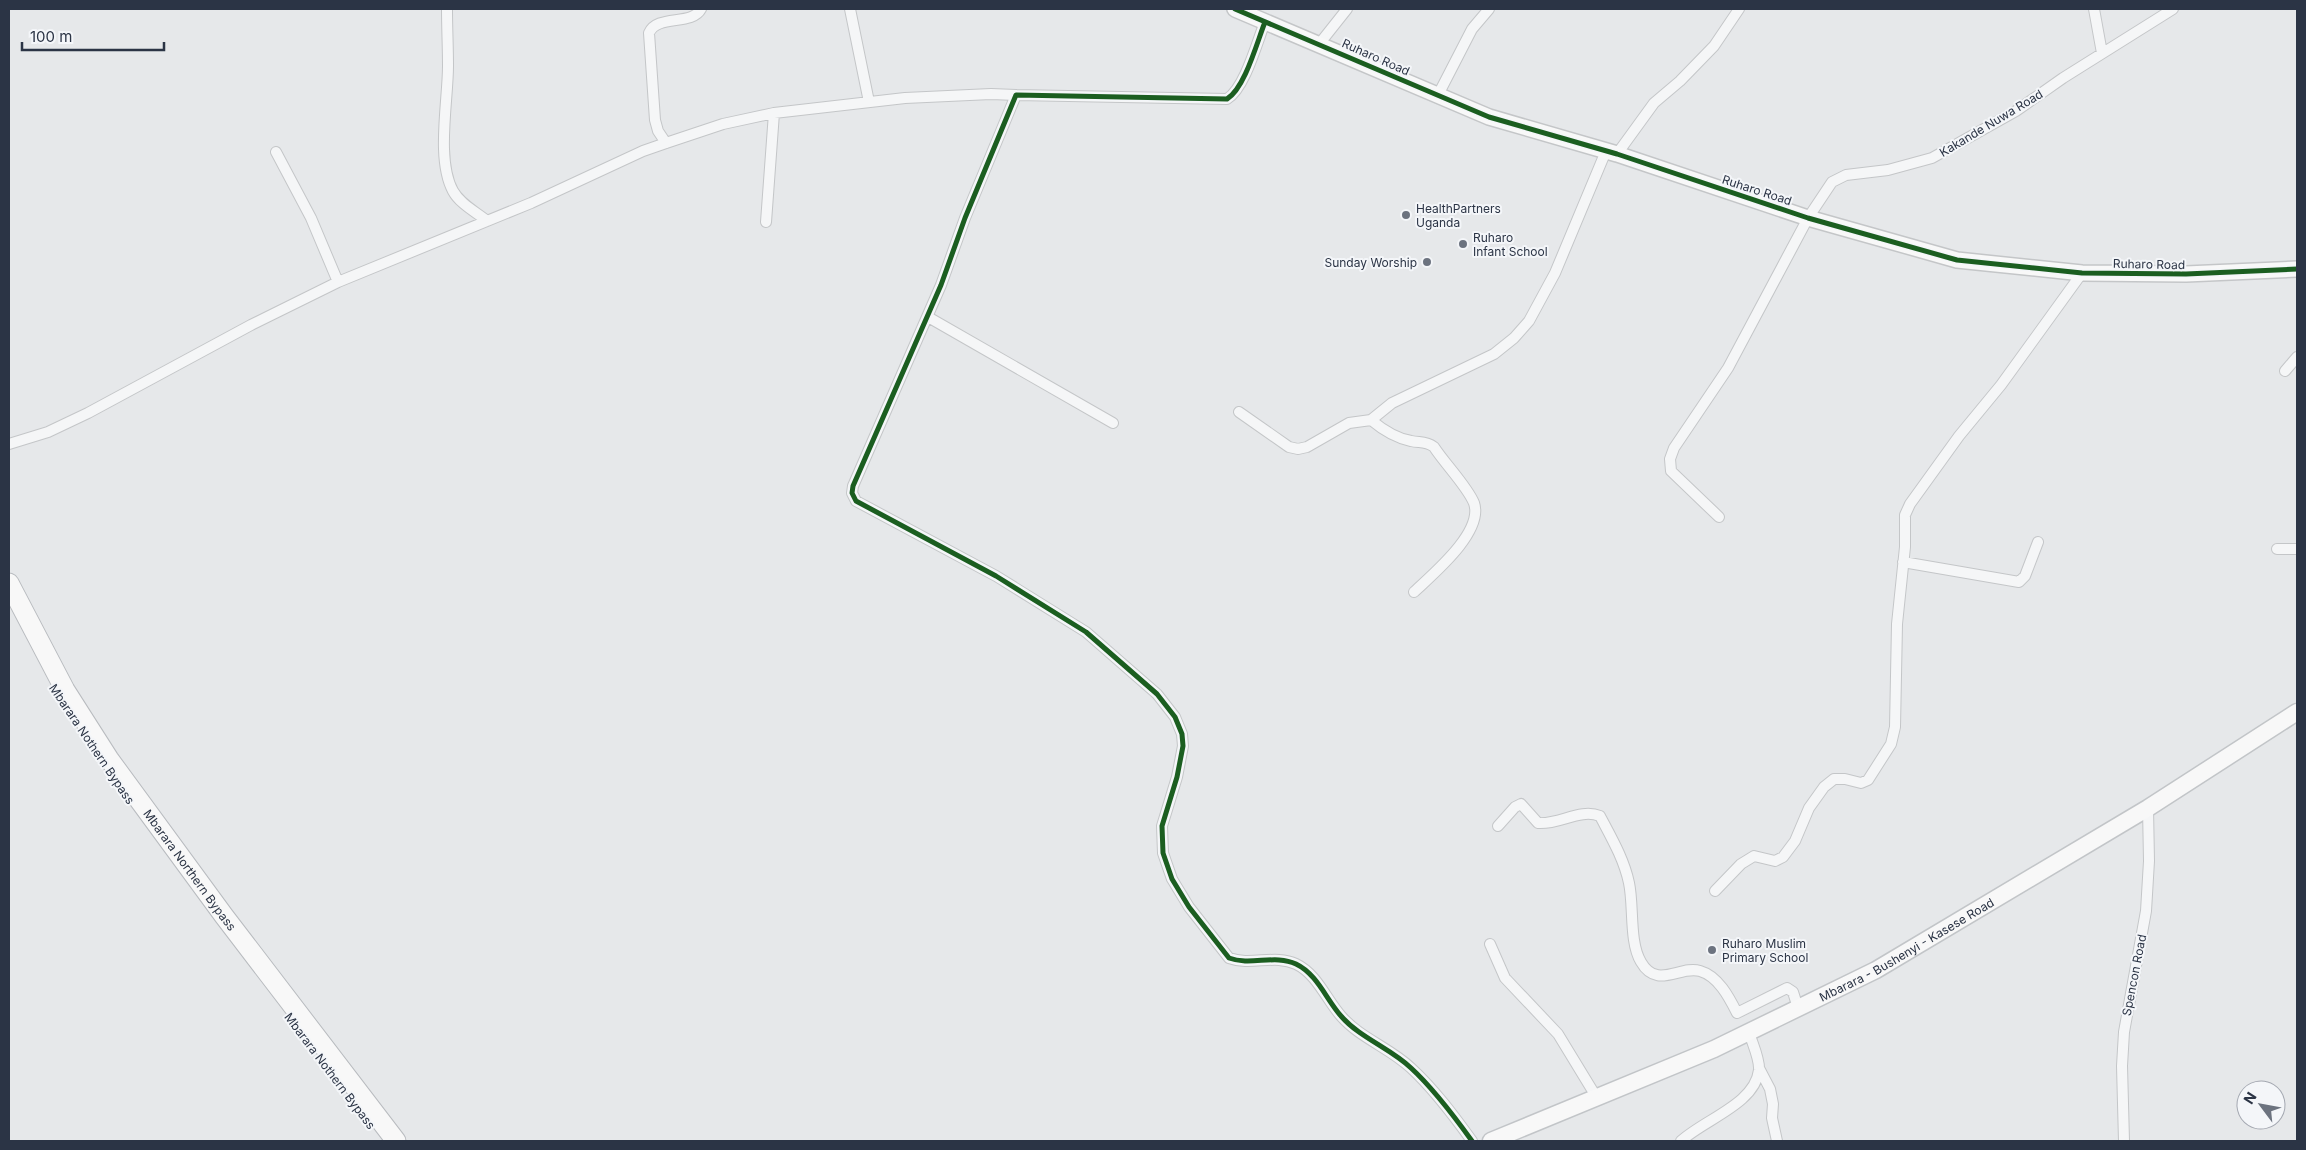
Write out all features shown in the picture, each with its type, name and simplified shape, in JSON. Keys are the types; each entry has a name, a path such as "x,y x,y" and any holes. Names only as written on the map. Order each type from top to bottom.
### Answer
{"highway":[{"name":"Mbarara Northern Bypass","path":"9,583 65,690 110,759 224,916 396,1141"},
{"name":"Mbarara Nothern Bypass","path":"9,605 60,701 108,770 251,966 383,1141"}],"main road":[{"name":"Mbarara - Bushenyi - Kasese Road","path":"1491,1141 1714,1049 1876,970 2148,808 2297,712"}],"street":[{"path":"447,9 448,67 444,136 446,167 450,184 457,196 487,221"},
{"path":"666,143 658,131 655,120 649,33 654,26 693,15 701,9"},
{"path":"850,9 869,102"},
{"name":"Ruharo Road","path":"1235,9 1320,43 1488,117 1612,153 1808,218 1957,260 1980,264 2082,273 2186,274 2297,269"},
{"path":"1320,43 1347,9"},
{"path":"1438,95 1472,29 1489,9"},
{"path":"1239,412 1289,447 1298,449 1307,447 1349,423 1371,420 1392,403 1494,354 1514,338 1529,321 1555,273 1612,153 1654,103 1685,76 1714,46 1739,9"},
{"path":"2094,9 2102,53"},
{"name":"Kakande Nuwa Road","path":"1719,517 1671,471 1670,459 1682,434 1728,368 1824,191 1838,177 1898,168 1932,158 2016,111 2102,53 2173,9"},
{"path":"9,444 48,432 88,413 251,325 338,282 487,221 666,143 723,124 774,114 869,102 951,96 1016,95 1227,99 1235,93 1245,73 1265,22"},
{"path":"1016,95 965,218 928,317 852,486 854,498 996,576 1086,632 1157,694 1175,717 1182,734 1183,746 1177,777 1162,826 1163,853 1172,879 1188,907 1229,958 1253,961 1284,959 1307,971 1341,1017 1364,1036 1411,1067 1452,1114 1472,1141"},
{"path":"766,222 774,114"},
{"path":"276,152 311,218 338,282"},
{"path":"1715,891 1742,864 1754,856 1775,861 1783,857 1795,841 1809,808 1824,787 1834,779 1845,779 1861,783 1868,780 1891,744 1896,727 1897,624 1905,515 1910,504 1959,436 2001,385 2082,273"},
{"path":"928,317 1113,423"},
{"path":"2285,371 2297,357"},
{"path":"1371,420 1394,436 1413,442 1424,442 1434,447 1474,505 1475,519 1461,543 1439,570 1414,592"},
{"path":"1903,562 2019,582 2025,576 2038,542"},
{"path":"2277,549 2297,549"},
{"path":"1498,826 1521,804 1538,823 1549,824 1588,813 1600,816 1619,854 1629,882 1636,949 1641,963 1647,969 1657,976 1671,976 1686,971 1698,970 1709,975 1731,1001 1737,1013 1786,988 1793,992 1798,1008"},
{"name":"Spencon Road","path":"2124,1141 2122,1066 2124,1032 2146,911 2149,861 2148,808"},
{"path":"1490,944 1505,978 1558,1034 1597,1098"},
{"path":"1749,1032 1759,1068 1770,1089 1773,1104 1772,1118 1777,1141"},
{"path":"1681,1141 1694,1129 1738,1104 1750,1090 1759,1068"}],"cycle path":[{"path":"1235,9 1489,117 1617,154 1808,218 1957,260 2082,273 2186,274 2297,269"},
{"path":"1265,22 1245,75 1227,99 1016,95 965,218 941,285 853,486 852,493 856,501 996,576 1086,632 1157,694 1175,717 1182,734 1183,746 1177,777 1162,826 1163,853 1172,879 1189,907 1229,958 1246,961 1288,961 1303,968 1316,980 1341,1016 1349,1024 1403,1061 1428,1085 1472,1141"}],"place":[{"name":"HealthPartners Uganda","path":"1406,215"},
{"name":"Ruharo Infant School","path":"1463,244"},
{"name":"Sunday Worship","path":"1427,262"},
{"name":"Ruharo Muslim Primary School","path":"1712,950"}]}
